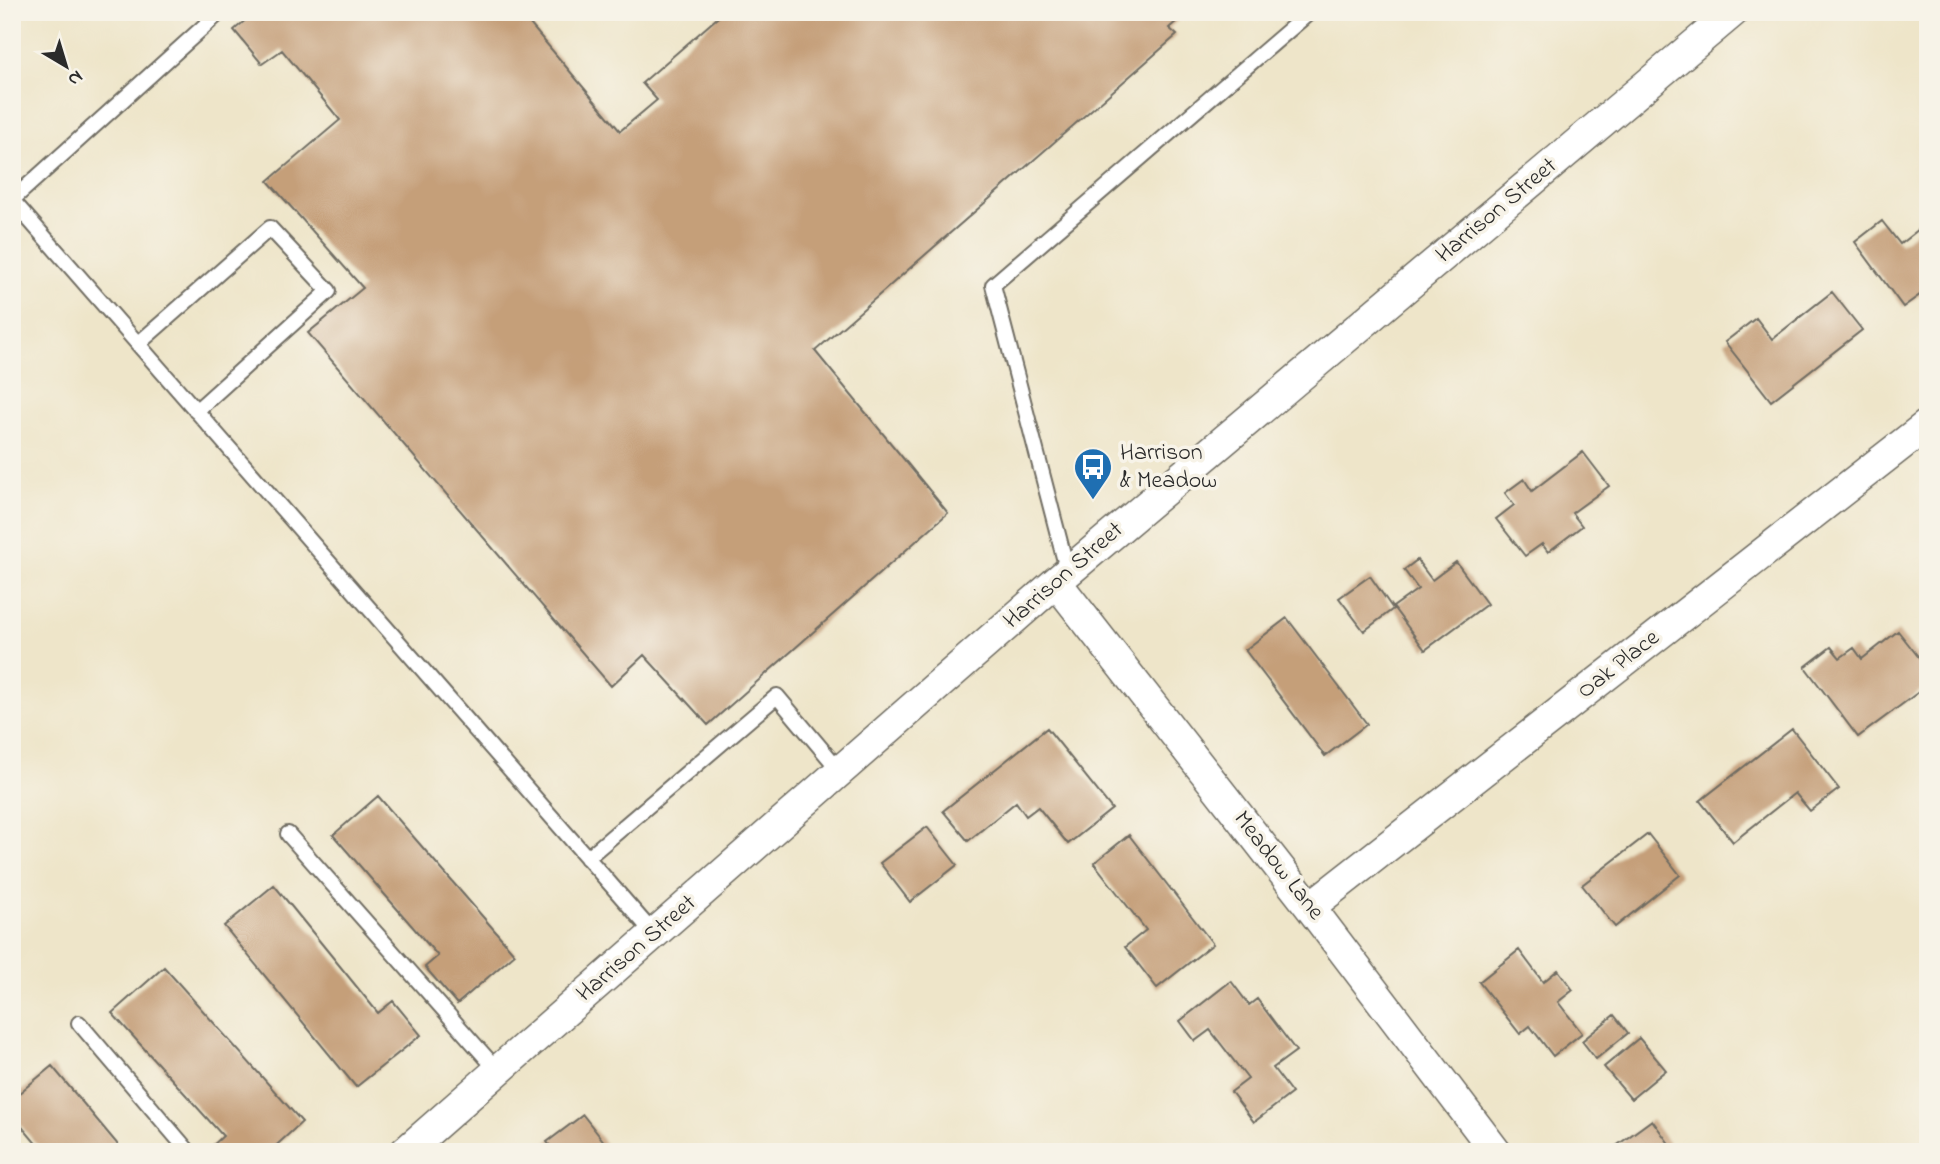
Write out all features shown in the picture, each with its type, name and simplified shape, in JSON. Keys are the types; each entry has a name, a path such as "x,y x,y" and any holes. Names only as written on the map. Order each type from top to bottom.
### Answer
{"street":[{"name":"Harrison Street","path":"414,1149 498,1071 1062,578 1733,12"},
{"name":"Oak Place","path":"1310,907 1928,424"},
{"name":"Meadow Lane","path":"1062,578 1496,1152"}],"lane":[{"path":"220,12 12,200 654,934"},
{"path":"1062,578 993,285 1310,12"},
{"path":"138,344 270,228 329,291 196,411"},
{"path":"587,858 778,696 840,771"},
{"path":"288,834 498,1071"},
{"path":"79,1023 189,1152"}],"building":[{"path":"255,12 520,12 620,131 657,100 642,83 724,12 1187,12 1169,28 1177,35 815,351 948,513 708,725 644,655 611,686 308,333 363,288 268,181 340,120 282,50 262,64 234,30"},
{"path":"1882,221 1900,244 1928,222 1928,289 1903,307 1855,242"},
{"path":"1832,292 1862,330 1771,401 1725,342 1756,318 1772,339"},
{"path":"1583,452 1609,486 1572,513 1582,526 1548,552 1542,544 1525,556 1496,519 1514,505 1505,493 1524,479 1532,491"},
{"path":"1417,560 1432,580 1456,562 1487,604 1425,650 1393,607 1418,589 1404,570"},
{"path":"1370,576 1393,609 1364,631 1339,598"},
{"path":"1287,618 1367,724 1325,756 1245,650"},
{"path":"1898,631 1928,669 1928,685 1858,737 1805,667 1831,647 1840,658 1854,648 1862,659"},
{"path":"1047,728 1112,809 1068,844 1038,807 1026,816 1016,802 968,841 943,811"},
{"path":"1792,729 1839,789 1810,811 1795,793 1733,842 1700,801"},
{"path":"378,796 515,954 457,1004 425,967 438,956 333,835"},
{"path":"927,827 957,865 910,902 880,863"},
{"path":"1648,834 1680,875 1615,927 1582,885"},
{"path":"1129,835 1213,944 1157,988 1125,947 1146,930 1094,863"},
{"path":"274,885 378,1013 393,1001 421,1035 356,1087 224,926"},
{"path":"1519,950 1543,982 1558,970 1573,990 1558,1002 1582,1033 1553,1056 1530,1026 1520,1034 1479,982"},
{"path":"164,967 302,1122 269,1152 215,1152 211,1147 223,1136 112,1013"},
{"path":"1231,981 1249,1005 1257,999 1296,1051 1273,1068 1292,1093 1254,1122 1231,1092 1248,1079 1210,1030 1195,1041 1180,1021"},
{"path":"1614,1015 1628,1033 1596,1059 1582,1041"},
{"path":"1639,1038 1666,1070 1631,1099 1604,1067"},
{"path":"52,1066 124,1152 43,1152 12,1115 12,1099"},
{"path":"583,1115 612,1152 555,1152 547,1142"},
{"path":"1652,1120 1675,1152 1608,1152"}],"place":[{"name":"Harrison & Meadow","path":"1093,501"}]}
